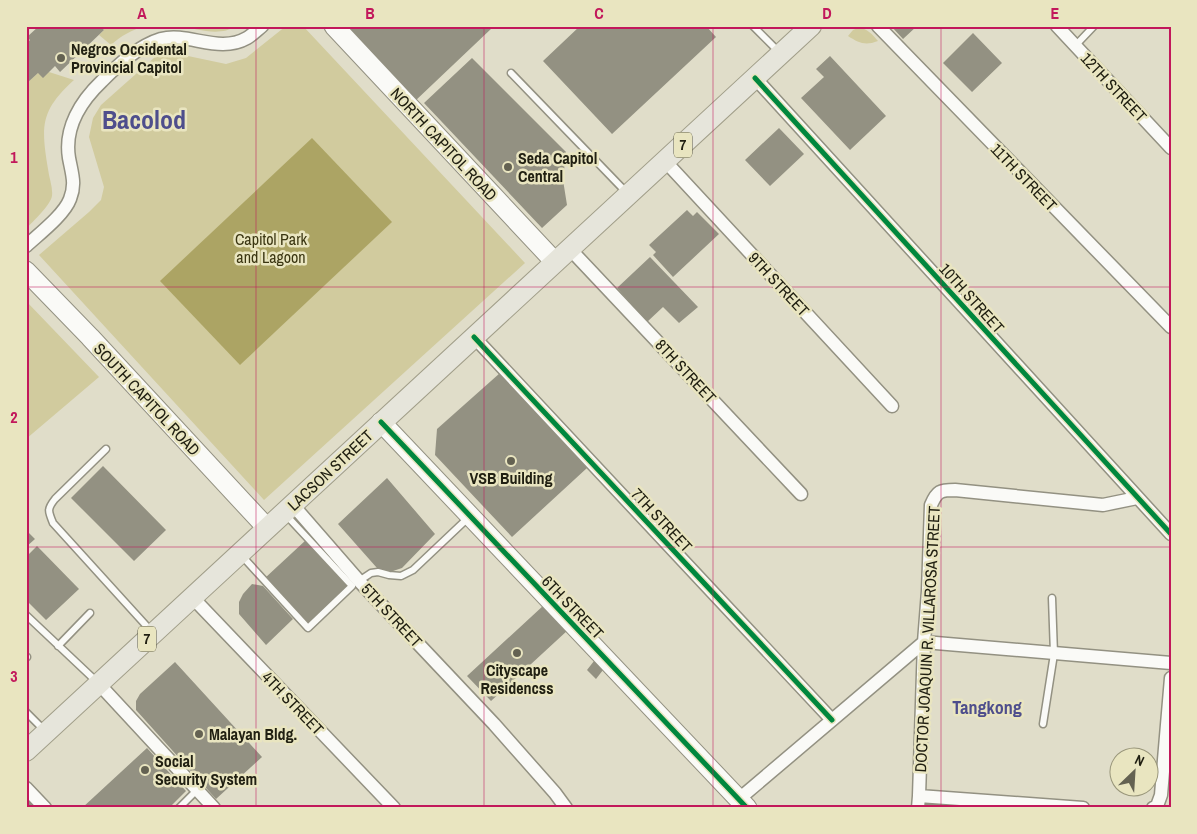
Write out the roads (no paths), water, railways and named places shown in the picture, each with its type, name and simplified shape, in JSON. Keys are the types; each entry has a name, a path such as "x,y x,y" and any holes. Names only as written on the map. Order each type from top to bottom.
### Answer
{"main road":[{"name":"LACSON STREET","path":"26,751 811,26"}],"street":[{"path":"26,246 62,213 70,201 74,187 68,143 71,127 77,111 101,81 134,54 160,40 174,37 228,44 246,38 262,26"},
{"name":"NORTH CAPITOL ROAD","path":"334,26 555,262"},
{"name":"11TH STREET","path":"878,26 1171,327"},
{"name":"12TH STREET","path":"1057,26 1171,148"},
{"name":"10TH STREET","path":"755,78 1171,534"},
{"name":"9TH STREET","path":"665,161 892,406"},
{"name":"8TH STREET","path":"570,249 801,494"},
{"name":"SOUTH CAPITOL ROAD","path":"26,271 90,337 267,528"},
{"name":"7TH STREET","path":"474,337 832,720"},
{"name":"6TH STREET","path":"381,422 743,803"},
{"name":"DOCTOR JOAQUIN R. VILLAROSA STREET","path":"919,802 924,642 932,505 936,494 944,490 955,490 1103,505 1137,498"},
{"name":"5TH STREET","path":"288,508 359,580 494,724 566,808"},
{"name":"4TH STREET","path":"192,597 394,808"},
{"path":"743,803 832,720 924,642 1171,663"},
{"path":"1153,808 1157,806 1161,795 1171,678"},
{"path":"99,684 214,808"},
{"path":"26,788 45,808"},
{"path":"919,802 1083,808"}],"lane":[{"path":"753,26 781,54"},
{"path":"1075,46 1094,26"},
{"path":"511,73 629,194"},
{"path":"106,449 54,498 49,506 48,513 52,523 154,633"},
{"path":"239,554 308,628 352,586 288,508"},
{"path":"359,580 370,573 378,572 401,576 413,570 470,516"},
{"path":"1043,724 1054,654 1052,598"},
{"path":"58,646 90,613"},
{"path":"26,615 99,684"},
{"path":"26,712 47,732"},
{"path":"179,808 197,790"}],"place":[{"name":"Negros Occidental Provincial Capitol","path":"61,58"},
{"name":"Seda Capitol Central","path":"508,167"},
{"name":"VSB Building","path":"511,461"},
{"name":"Cityscape Residencss","path":"517,653"},
{"name":"Malayan Bldg.","path":"199,734"},
{"name":"Social Security System","path":"145,770"}],"district":[{"name":"Bacolod","path":"144,120"},
{"name":"Tangkong","path":"987,708"}],"park label":[{"name":"Capitol Park and Lagoon","path":"271,248"}]}
